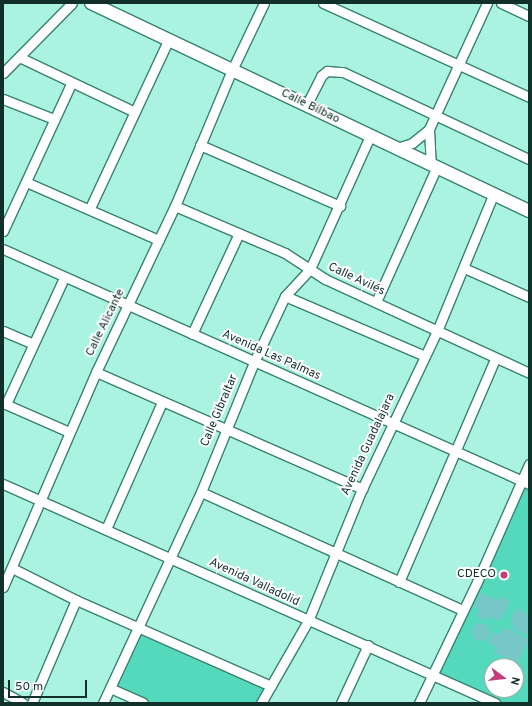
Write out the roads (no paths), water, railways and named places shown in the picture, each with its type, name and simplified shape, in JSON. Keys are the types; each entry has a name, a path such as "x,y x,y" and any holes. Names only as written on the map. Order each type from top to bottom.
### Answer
{"street":[{"path":"3,74 72,3"},
{"name":"Calle Bilbao","path":"91,3 168,41 307,104 370,136 529,211"},
{"name":"Calle Alicante","path":"3,587 42,501 69,432 175,206 232,70 264,3"},
{"path":"323,3 529,97"},
{"path":"397,148 412,144 429,129 460,65 487,3"},
{"path":"501,3 529,16"},
{"path":"90,208 168,41"},
{"path":"19,57 71,84 135,112"},
{"path":"307,104 317,80 327,71 336,70 360,78 529,159"},
{"path":"3,231 71,84"},
{"path":"3,99 54,119"},
{"path":"376,302 434,165 429,129"},
{"name":"Calle Gibraltar","path":"104,703 137,628 201,492 225,430 284,296 310,269 340,206 370,136"},
{"path":"200,145 340,206"},
{"path":"26,182 90,208 159,240"},
{"name":"Avenida Guadalajara","path":"261,703 308,621 335,551 362,489 437,331 493,195"},
{"name":"Calle Avilés","path":"175,206 285,253 325,279 495,359 529,373"},
{"path":"192,334 239,233"},
{"name":"Avenida Las Palmas","path":"3,249 64,278 128,304 254,362 525,482"},
{"path":"464,268 529,297"},
{"path":"64,278 4,404 69,432"},
{"path":"284,296 425,356"},
{"path":"3,331 33,344"},
{"path":"399,582 495,359"},
{"path":"96,372 362,489"},
{"path":"106,529 162,402"},
{"path":"419,703 462,610 525,482 529,464"},
{"name":"Avenida Valladolid","path":"3,484 170,557 308,621 368,645 495,703"},
{"path":"201,492 335,551 462,610"},
{"path":"12,568 137,628 271,686"},
{"path":"32,703 76,600"},
{"path":"341,703 368,645"},
{"path":"110,688 143,703"},
{"path":"5,697 23,703"}],"place":[{"name":"CDECO","path":"504,575"}]}
